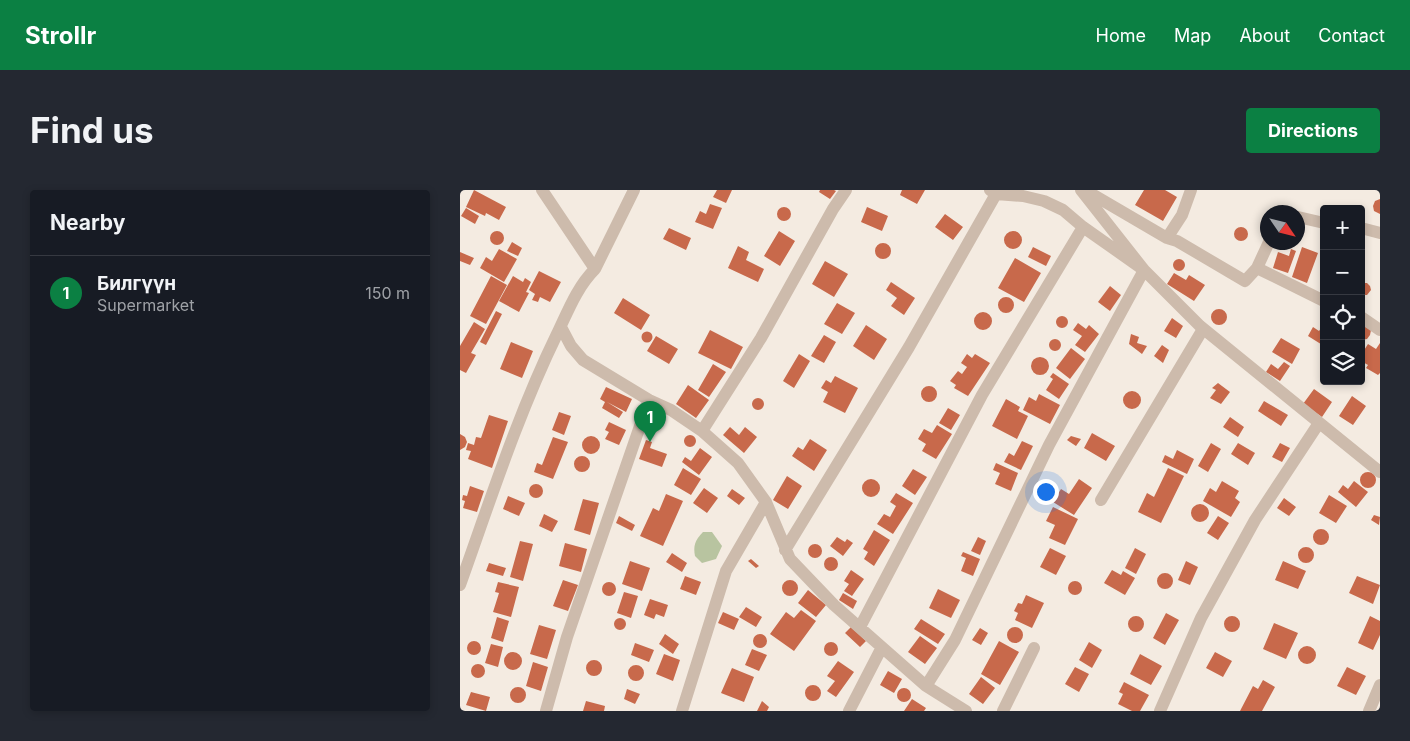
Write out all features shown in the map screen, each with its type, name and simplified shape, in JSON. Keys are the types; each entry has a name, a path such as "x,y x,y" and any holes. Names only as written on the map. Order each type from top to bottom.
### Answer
{"street":[{"path":"542,190 595,269"},
{"path":"460,585 529,397 584,281 595,269 634,190"},
{"path":"702,430 761,338 833,209 846,190"},
{"path":"1083,190 1167,238 1177,241 1245,281 1257,268 1265,250"},
{"path":"1083,190 1144,270 1203,329 1380,472"},
{"path":"1167,238 1182,215 1191,190"},
{"path":"785,550 909,347 993,192 1044,201 1062,210 1144,270"},
{"path":"1305,219 1320,222"},
{"path":"860,627 982,395 1083,227"},
{"path":"1365,229 1380,233"},
{"path":"1257,268 1320,299"},
{"path":"926,686 955,640 1049,445 1144,270"},
{"path":"1365,320 1380,330"},
{"path":"561,327 571,346 583,360 649,400 671,410 702,430 738,463 766,502 790,559 834,605 926,686 966,711"},
{"path":"1101,500 1203,329"},
{"path":"546,711 567,637 649,400"},
{"path":"1160,711 1201,618 1230,565 1255,520 1319,423"},
{"path":"682,711 726,570 766,502"},
{"path":"849,711 882,647"},
{"path":"1003,711 1034,648"},
{"path":"1369,711 1380,685"}],"green space":[{"path":"703,532 712,532 722,546 716,559 702,563 695,556 694,549 696,540"}],"building":[{"path":"474,190 506,207 499,220 486,213 485,216 466,207"},
{"path":"717,190 732,190 726,203 713,197"},
{"path":"820,190 836,191 830,199 819,192"},
{"path":"902,190 925,190 917,204 900,195"},
{"path":"1144,190 1165,190 1177,197 1163,221 1135,205"},
{"path":"1380,199 1380,214 1374,211 1373,206 1375,201"},
{"path":"710,204 722,208 713,229 695,222 700,211 706,214"},
{"path":"784,207 789,209 791,214 789,219 784,221 779,219 777,214 779,209"},
{"path":"867,207 888,216 882,231 861,222"},
{"path":"466,208 479,216 475,224 461,216"},
{"path":"945,214 963,227 953,240 935,227"},
{"path":"1238,227 1244,227 1248,234 1244,241 1238,241 1234,237 1234,231"},
{"path":"669,228 691,238 686,250 663,239"},
{"path":"494,231 500,231 504,238 500,245 494,245 490,241 490,235"},
{"path":"779,231 795,241 780,266 764,256"},
{"path":"1013,231 1019,234 1022,240 1019,246 1013,249 1007,246 1004,240 1007,234"},
{"path":"512,242 522,248 518,256 507,251"},
{"path":"883,243 891,251 883,259 875,251"},
{"path":"738,246 749,252 746,260 764,269 758,282 728,268"},
{"path":"1033,247 1051,256 1046,266 1028,257"},
{"path":"1305,248 1318,253 1307,283 1292,277 1301,250 1305,250"},
{"path":"499,249 517,259 504,282 480,268 486,257 492,261"},
{"path":"1291,250 1296,251 1288,273 1273,268 1278,252 1289,256"},
{"path":"460,252 474,258 470,265 460,261"},
{"path":"1015,258 1041,273 1024,302 998,288"},
{"path":"1177,259 1181,259 1185,265 1181,271 1177,271 1173,267 1173,263"},
{"path":"825,261 848,274 834,297 812,284"},
{"path":"539,271 561,282 550,302 540,297 538,302 532,300 535,294 529,290"},
{"path":"1174,273 1186,280 1189,275 1205,285 1194,301 1167,284"},
{"path":"491,276 507,285 486,324 470,316"},
{"path":"513,276 523,282 525,278 531,282 526,292 529,293 519,312 499,301"},
{"path":"891,282 915,298 904,315 891,306 897,298 886,290"},
{"path":"1365,283 1370,286 1371,290 1365,295"},
{"path":"1110,286 1121,295 1110,311 1098,302"},
{"path":"1003,297 1009,297 1014,302 1012,311 1003,313 998,308 998,302"},
{"path":"623,298 650,315 641,330 614,313"},
{"path":"837,303 855,313 842,334 824,324"},
{"path":"1219,309 1225,311 1227,317 1225,323 1219,325 1213,323 1211,317 1213,311"},
{"path":"496,311 502,314 486,345 480,342"},
{"path":"983,312 989,315 992,321 989,327 983,330 977,327 974,321 977,315"},
{"path":"1060,316 1064,316 1068,322 1064,328 1060,328 1056,324 1056,320"},
{"path":"1172,318 1183,326 1176,338 1164,331"},
{"path":"474,322 485,329 471,353 476,355 466,373 460,370 460,346"},
{"path":"1078,323 1086,329 1089,325 1099,334 1085,352 1075,345 1082,336 1073,330"},
{"path":"866,325 887,339 874,360 853,346"},
{"path":"1365,326 1371,330 1367,339 1365,339"},
{"path":"1313,327 1319,331 1320,330 1320,344 1308,336"},
{"path":"710,330 743,347 731,369 698,353"},
{"path":"647,331 653,337 647,343 641,337"},
{"path":"1131,334 1139,337 1137,343 1147,346 1142,354 1129,344"},
{"path":"824,335 836,342 824,363 811,356"},
{"path":"656,336 678,349 669,364 647,351"},
{"path":"1281,338 1300,349 1292,364 1272,352"},
{"path":"1057,339 1060,340 1060,350 1053,351 1050,350 1049,343 1050,340"},
{"path":"511,342 533,351 522,378 500,369"},
{"path":"1380,343 1380,373 1378,375 1366,368 1368,365 1365,363 1365,349 1368,344 1376,349"},
{"path":"1162,345 1169,350 1163,363 1154,356"},
{"path":"1071,348 1085,359 1070,379 1056,368"},
{"path":"799,354 810,361 794,388 783,381"},
{"path":"967,354 972,358 975,354 990,363 968,396 954,388 956,385 950,381 958,371 962,374 967,367 961,363"},
{"path":"1040,357 1046,360 1049,366 1046,372 1040,375 1034,372 1031,366 1034,360"},
{"path":"1284,362 1290,366 1280,381 1266,372 1271,364 1278,369"},
{"path":"713,364 726,372 709,397 698,390"},
{"path":"1053,373 1069,384 1059,399 1046,390 1053,379 1050,377"},
{"path":"835,376 858,388 845,413 823,402 828,392 821,388 826,380 831,383"},
{"path":"1218,383 1230,392 1221,404 1210,398 1216,390 1212,388"},
{"path":"688,385 709,400 696,418 676,404"},
{"path":"929,386 935,388 937,394 935,400 929,402 923,400 921,394 923,388"},
{"path":"606,387 632,399 626,412 607,402 623,412 619,418 602,408 605,402 600,399"},
{"path":"1314,389 1332,402 1322,417 1303,404"},
{"path":"1132,391 1138,394 1141,400 1138,406 1132,409 1126,406 1123,400 1126,394"},
{"path":"1039,394 1060,405 1050,424 1023,410 1029,397 1036,401"},
{"path":"1352,396 1366,406 1353,425 1339,416"},
{"path":"756,398 760,398 764,404 760,410 756,410 752,406 752,402"},
{"path":"1006,399 1020,407 1018,411 1028,416 1017,439 992,426"},
{"path":"1264,401 1288,415 1281,426 1258,411"},
{"path":"948,408 960,415 951,430 939,423"},
{"path":"559,412 571,416 564,435 552,430"},
{"path":"489,415 508,421 492,468 468,459 471,451 466,450 468,443 474,445 476,437 481,438"},
{"path":"1230,417 1244,427 1238,437 1223,427"},
{"path":"609,422 626,430 619,445 605,439 609,432 605,430"},
{"path":"937,425 952,434 936,459 922,451 926,444 918,439 924,429 932,433"},
{"path":"730,427 739,435 745,427 757,437 744,453 723,435"},
{"path":"1092,433 1115,446 1106,461 1084,448"},
{"path":"460,434 465,437 467,442 465,447 460,450"},
{"path":"688,435 692,435 696,441 692,447 688,447 684,443 684,439"},
{"path":"591,436 597,439 600,445 597,451 591,454 585,451 582,445 585,439"},
{"path":"1071,436 1081,439 1076,446 1067,440"},
{"path":"553,437 568,442 553,479 534,472 537,463 542,465"},
{"path":"810,439 827,450 814,471 792,456 798,447 803,450"},
{"path":"646,440 652,442 650,448 667,454 662,467 639,459"},
{"path":"1022,441 1033,446 1021,470 1004,462 1009,453 1014,456"},
{"path":"1211,443 1221,449 1208,472 1198,466"},
{"path":"1238,443 1255,453 1248,465 1231,454"},
{"path":"1280,443 1290,448 1282,462 1272,457"},
{"path":"700,448 712,457 699,475 682,462 685,457 691,461"},
{"path":"1177,450 1194,459 1187,474 1162,462 1165,455 1173,459"},
{"path":"582,456 588,458 590,464 588,470 582,472 576,470 574,464 576,458"},
{"path":"996,463 1018,473 1011,491 995,484 1000,473 993,470"},
{"path":"683,468 701,479 691,495 674,485"},
{"path":"1168,468 1184,476 1161,523 1138,512 1147,493 1154,497"},
{"path":"913,469 927,477 915,495 902,486"},
{"path":"1365,472 1371,472 1376,477 1374,486 1365,488 1360,483 1360,477"},
{"path":"787,476 802,486 788,509 773,500"},
{"path":"867,479 875,479 880,484 878,495 867,497 862,492 862,484"},
{"path":"1079,479 1092,488 1074,515 1053,502 1061,489 1069,494"},
{"path":"1222,481 1239,491 1235,498 1240,502 1231,517 1203,501 1210,488 1216,492"},
{"path":"1354,481 1368,492 1356,507 1338,492 1343,485 1348,489"},
{"path":"536,484 541,486 543,491 541,496 536,498 531,496 529,491 531,486"},
{"path":"470,486 484,491 477,512 463,508 465,501 462,500 463,495 467,496"},
{"path":"704,488 718,498 707,513 693,503"},
{"path":"732,489 745,498 739,505 727,496"},
{"path":"896,493 913,503 893,534 877,524 884,514 890,517 896,506 890,502"},
{"path":"666,494 683,501 663,546 640,536 653,508 659,511"},
{"path":"1329,495 1347,506 1336,523 1319,513"},
{"path":"508,496 525,503 519,516 503,509"},
{"path":"1284,498 1296,507 1289,516 1277,508"},
{"path":"583,499 599,503 590,535 574,530"},
{"path":"1196,504 1204,504 1209,509 1207,520 1196,522 1191,517 1191,509"},
{"path":"1053,507 1078,519 1065,545 1049,538 1055,525 1046,521"},
{"path":"544,514 558,521 552,532 539,526"},
{"path":"1374,515 1380,517 1379,525 1371,520"},
{"path":"619,516 635,525 632,531 616,523"},
{"path":"1218,516 1229,523 1218,540 1207,533"},
{"path":"1318,529 1324,529 1329,534 1327,543 1318,545 1313,540 1313,534"},
{"path":"874,530 890,540 874,566 864,559 868,552 863,549"},
{"path":"837,537 845,542 847,539 853,543 843,556 830,546"},
{"path":"978,537 986,541 980,555 971,551"},
{"path":"520,541 533,544 523,581 510,577"},
{"path":"565,543 587,549 581,572 559,566"},
{"path":"812,544 818,544 822,551 818,558 812,558 808,554 808,548"},
{"path":"1306,547 1314,555 1306,563 1298,555"},
{"path":"1050,548 1066,556 1056,575 1040,567"},
{"path":"1135,548 1146,554 1136,574 1125,568"},
{"path":"963,552 980,559 973,576 961,571 966,558 961,556"},
{"path":"672,553 687,563 682,572 666,562"},
{"path":"828,557 834,557 838,564 834,571 828,571 824,567 824,561"},
{"path":"751,559 759,566 756,568 748,561"},
{"path":"630,561 650,568 642,591 622,584"},
{"path":"1186,561 1198,567 1190,585 1178,580"},
{"path":"1283,561 1306,571 1298,589 1275,580"},
{"path":"489,563 506,568 503,576 486,571"},
{"path":"851,570 864,579 852,596 844,591 849,584 844,581"},
{"path":"1112,570 1121,575 1123,571 1135,578 1125,595 1104,583"},
{"path":"1165,573 1171,575 1173,581 1171,587 1165,589 1159,587 1157,581 1159,575"},
{"path":"685,576 701,582 696,595 680,589"},
{"path":"1357,576 1380,585 1373,604 1349,593"},
{"path":"563,580 578,585 568,611 553,606"},
{"path":"790,580 796,582 798,588 796,594 790,596 784,594 782,588 784,582"},
{"path":"1072,581 1078,581 1082,588 1078,595 1072,595 1068,591 1068,585"},
{"path":"498,582 519,587 511,617 493,612 499,593 495,592"},
{"path":"609,582 614,584 616,589 614,594 609,596 604,594 602,589 604,584"},
{"path":"938,589 960,600 951,618 929,608"},
{"path":"808,590 826,605 816,617 798,603"},
{"path":"624,592 638,596 631,618 617,613"},
{"path":"843,593 857,601 853,609 839,600"},
{"path":"1026,595 1044,603 1032,628 1015,620 1018,613 1014,611 1018,603 1022,604"},
{"path":"650,599 668,605 664,617 656,614 654,619 644,615"},
{"path":"746,607 762,617 756,627 739,617"},
{"path":"801,610 816,621 794,651 770,634 786,612 794,618"},
{"path":"723,612 739,619 734,630 718,623"},
{"path":"1166,613 1179,620 1165,645 1153,638"},
{"path":"1136,616 1142,618 1144,624 1142,630 1136,632 1130,630 1128,624 1130,618"},
{"path":"1229,616 1235,616 1240,621 1238,630 1229,632 1224,627 1224,621"},
{"path":"1370,616 1380,621 1380,635 1373,650 1358,643"},
{"path":"497,617 509,621 503,642 491,638"},
{"path":"618,618 622,618 626,624 622,630 618,630 614,626 614,622"},
{"path":"921,619 945,634 938,644 914,629"},
{"path":"1274,623 1298,633 1286,659 1263,649"},
{"path":"539,625 556,630 547,659 530,654"},
{"path":"851,627 866,641 860,647 845,633"},
{"path":"1012,627 1018,627 1023,632 1021,641 1012,643 1007,638 1007,632"},
{"path":"980,628 988,633 981,645 972,640"},
{"path":"665,634 679,644 673,654 659,644"},
{"path":"757,634 763,634 767,641 763,648 757,648 753,644 753,638"},
{"path":"920,636 937,648 925,664 908,652"},
{"path":"471,641 477,641 481,648 477,655 471,655 467,651 467,645"},
{"path":"999,641 1019,652 1000,685 981,674"},
{"path":"828,642 834,642 838,649 834,656 828,656 824,652 824,646"},
{"path":"1089,642 1102,650 1092,668 1079,660"},
{"path":"635,643 654,650 649,662 631,655"},
{"path":"491,644 503,647 498,667 485,663"},
{"path":"1307,646 1313,649 1316,655 1313,661 1307,664 1301,661 1298,655 1301,649"},
{"path":"752,649 767,655 759,671 745,665"},
{"path":"509,652 517,652 522,657 520,668 509,670 504,665 504,657"},
{"path":"1215,652 1232,661 1223,677 1206,668"},
{"path":"664,654 680,660 673,681 656,674"},
{"path":"1140,654 1162,666 1151,685 1130,674"},
{"path":"591,660 597,660 602,665 600,674 591,676 586,671 586,665"},
{"path":"838,661 854,672 836,697 827,691 835,681 827,676"},
{"path":"533,662 548,667 541,691 526,686"},
{"path":"475,664 481,664 485,671 481,678 475,678 471,674 471,668"},
{"path":"636,665 644,673 636,681 628,673"},
{"path":"1075,667 1089,674 1079,692 1065,684"},
{"path":"1347,667 1366,676 1356,695 1337,686"},
{"path":"732,668 754,677 744,702 721,693"},
{"path":"888,671 902,679 894,693 880,685"},
{"path":"981,677 995,688 983,704 969,694"},
{"path":"1263,680 1275,687 1262,711 1240,711 1253,686 1258,689"},
{"path":"1124,682 1149,695 1140,711 1132,711 1118,704 1123,694 1119,692"},
{"path":"813,685 821,693 813,701 805,693"},
{"path":"518,687 524,689 526,695 524,701 518,703 512,701 510,695 512,689"},
{"path":"901,688 907,688 911,695 907,702 901,702 897,698 897,692"},
{"path":"627,689 640,694 635,704 624,699"},
{"path":"471,692 490,697 486,711 466,705"},
{"path":"912,699 926,708 924,711 904,711"},
{"path":"586,701 605,706 604,711 583,711"},
{"path":"762,701 769,707 767,711 757,711"}],"place":[{"name":"Билгүүн","path":"650,442"}]}
